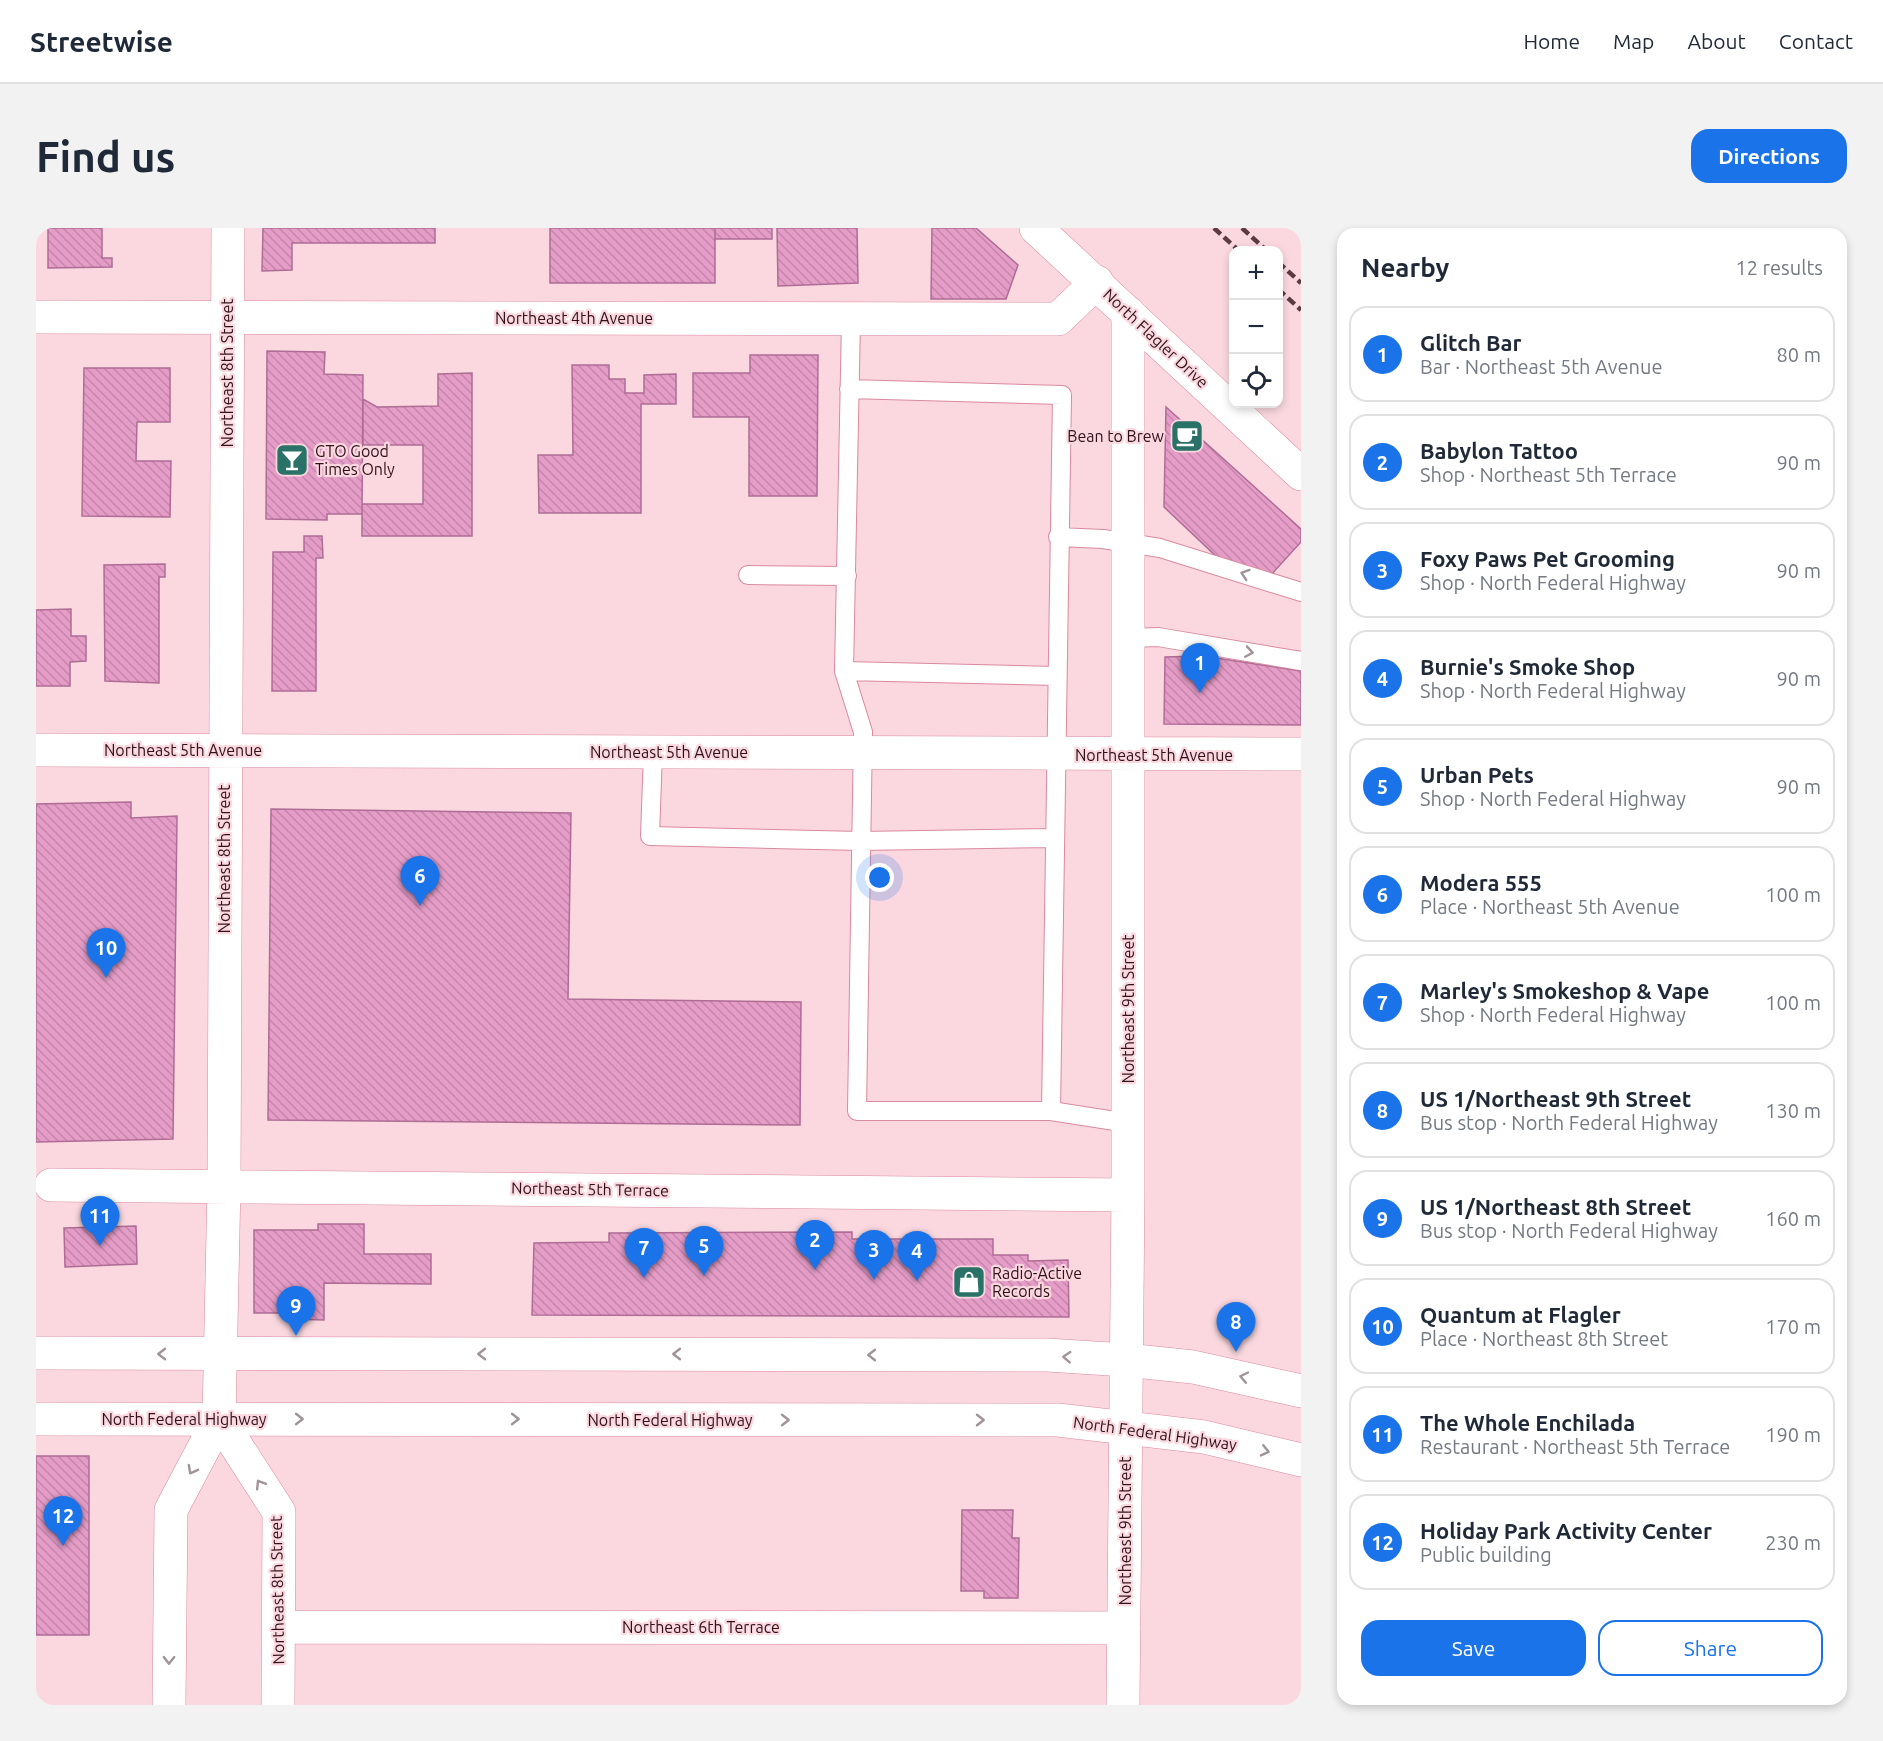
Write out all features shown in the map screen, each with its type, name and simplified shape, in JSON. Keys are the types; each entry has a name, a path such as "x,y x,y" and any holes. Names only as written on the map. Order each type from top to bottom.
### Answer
{"street":[{"name":"Northeast 8th Street","path":"169,1705 171,1510 219,1419 224,1185 224,749 228,228"},
{"name":"North Flagler Drive","path":"1036,228 1097,282 1301,474"},
{"name":"Northeast 4th Avenue","path":"36,317 1058,319 1097,282"},
{"name":"Northeast 9th Street","path":"1123,1705 1128,1195 1128,313"},
{"name":"Northeast 5th Avenue","path":"36,750 1301,754"},
{"name":"Northeast 5th Terrace","path":"44,1185 1128,1195"},
{"path":"36,1353 1047,1355 1193,1367 1301,1391"},
{"name":"North Federal Highway","path":"36,1419 1058,1420 1204,1437 1301,1460"},
{"name":"Northeast 8th Street","path":"219,1419 279,1512 278,1705"},
{"name":"Northeast 6th Terrace","path":"279,1627 1124,1628"}],"lane":[{"path":"851,320 848,576 844,671 864,732 860,841 857,1111 1050,1111 1128,1123"},
{"path":"849,389 1062,395 1050,1111"},
{"path":"1058,537 1160,548 1301,592"},
{"path":"748,575 848,576"},
{"path":"1128,639 1158,637 1301,661"},
{"path":"844,671 1056,676"},
{"path":"653,752 650,836 860,841 1054,838"}],"building":[{"path":"48,228 102,228 102,258 112,258 112,267 48,268"},
{"path":"263,228 435,228 435,243 292,243 292,270 262,271"},
{"path":"550,228 715,228 715,283 550,283"},
{"path":"715,228 772,228 772,239 715,239"},
{"path":"777,228 857,228 858,283 778,286"},
{"path":"932,228 976,228 1018,265 1006,299 931,299"},
{"path":"267,351 325,352 324,374 363,375 362,514 327,514 327,520 266,519"},
{"path":"750,355 818,355 817,496 749,496 749,417 693,417 693,373 750,373"},
{"path":"572,365 609,365 609,379 625,379 625,393 644,393 644,375 676,374 676,404 641,404 641,513 539,513 538,455 573,455"},
{"path":"84,368 170,368 170,422 137,422 136,461 171,461 170,517 82,516"},
{"path":"472,373 472,536 362,536 362,504 423,504 423,445 363,445 363,399 377,407 438,406 438,374"},
{"path":"1166,407 1301,529 1301,542 1270,576 1218,558 1164,507"},
{"path":"304,536 322,536 323,558 316,558 316,691 272,691 273,552 304,552"},
{"path":"165,564 165,577 159,577 159,683 105,681 104,565"},
{"path":"71,609 71,636 86,636 86,661 70,662 70,686 36,686 36,610"},
{"path":"1203,656 1301,671 1301,725 1164,724 1165,657"},
{"path":"131,802 131,818 177,816 173,1139 36,1142 36,804"},
{"path":"271,809 571,813 568,999 801,1002 800,1125 268,1120"},
{"path":"318,1224 364,1224 364,1254 431,1254 431,1284 324,1283 324,1320 292,1319 292,1313 254,1313 254,1230 318,1230"},
{"path":"136,1226 137,1264 65,1267 64,1228"},
{"path":"852,1232 852,1239 993,1239 993,1255 1028,1255 1028,1261 1068,1260 1069,1317 532,1315 534,1243 609,1242 609,1233"},
{"path":"36,1456 89,1456 89,1635 36,1635"},
{"path":"962,1510 1013,1510 1012,1538 1019,1538 1018,1598 984,1598 984,1591 961,1591"}],"railway":[{"path":"1214,228 1234,246"},
{"path":"1242,228 1262,246"},
{"path":"1283,267 1301,283"},
{"path":"1283,294 1301,310"}],"place":[{"name":"Bean to Brew","path":"1187,436"},
{"name":"GTO Good Times Only","path":"292,460"},
{"name":"Glitch Bar","path":"1200,693"},
{"name":"Modera 555","path":"420,906"},
{"name":"Quantum at Flagler","path":"106,978"},
{"name":"The Whole Enchilada","path":"100,1246"},
{"name":"Babylon Tattoo","path":"815,1270"},
{"name":"Urban Pets","path":"704,1276"},
{"name":"Marley's Smokeshop & Vape","path":"644,1278"},
{"name":"Foxy Paws Pet Grooming","path":"874,1280"},
{"name":"Burnie's Smoke Shop","path":"917,1281"},
{"name":"Radio-Active Records","path":"969,1282"},
{"name":"US 1/Northeast 8th Street","path":"296,1336"},
{"name":"US 1/Northeast 9th Street","path":"1236,1352"},
{"name":"Holiday Park Activity Center","path":"63,1546"}]}
